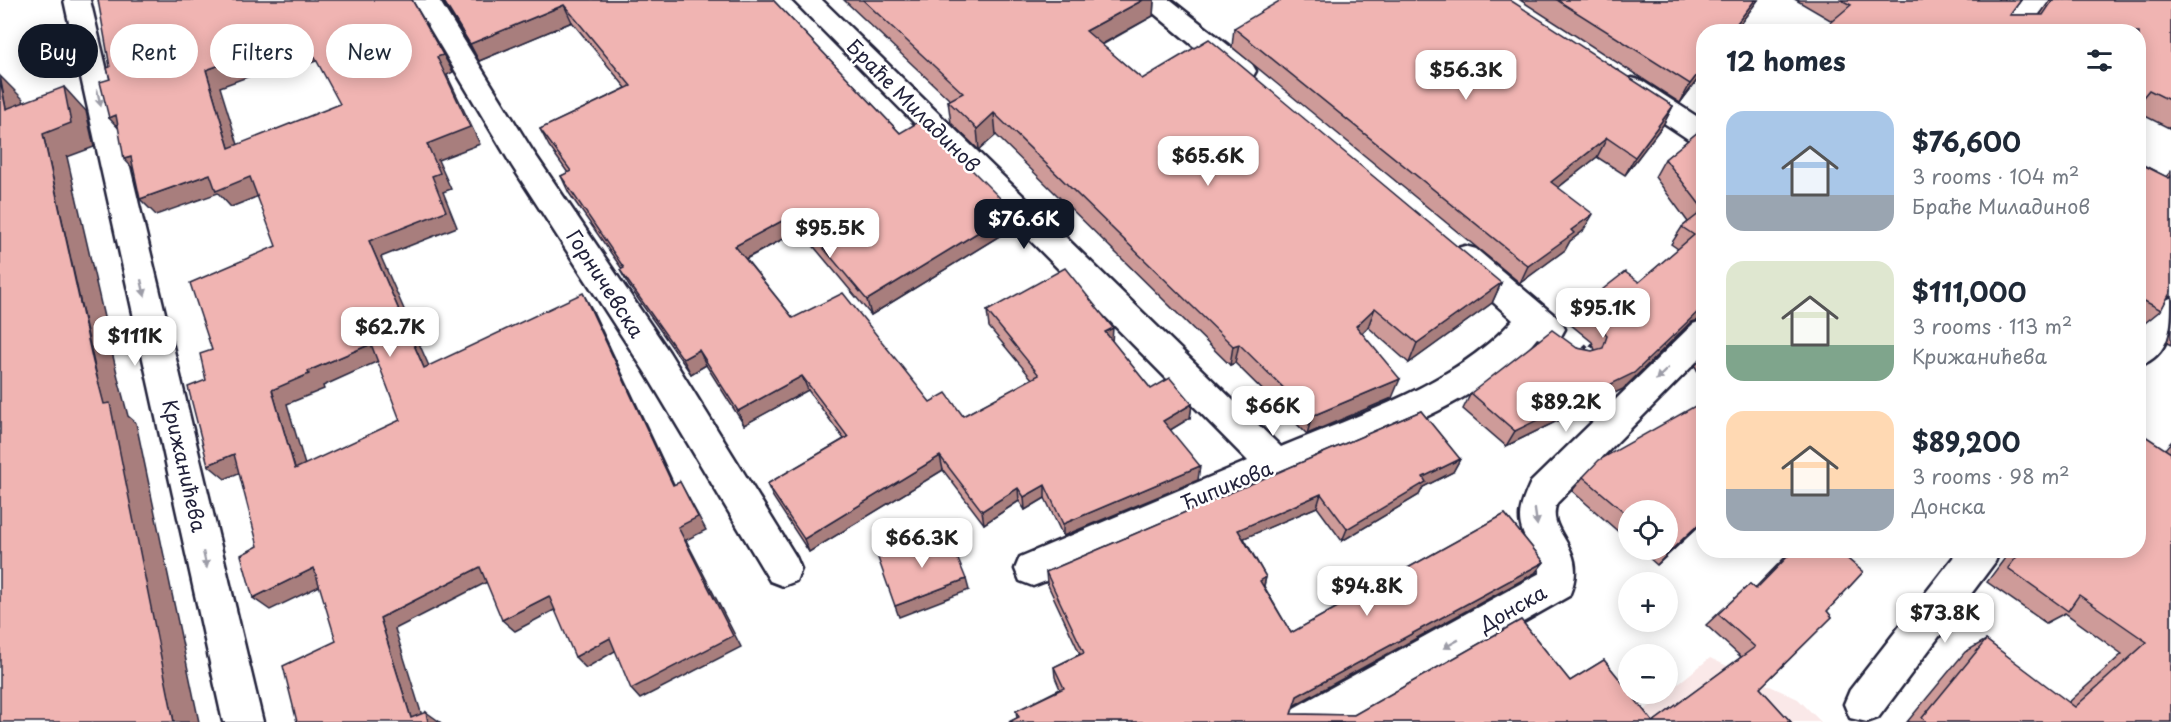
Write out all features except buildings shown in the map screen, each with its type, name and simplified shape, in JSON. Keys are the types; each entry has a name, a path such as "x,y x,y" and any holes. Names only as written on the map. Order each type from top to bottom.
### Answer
{"street":[{"name":"Крижанићева","path":"77,0 243,722"},
{"name":"Горничевска","path":"426,0 522,158 657,362 783,568"},
{"name":"Браће Миладинов","path":"806,0 1276,465"},
{"path":"1155,0 1261,86"},
{"path":"2016,24 2037,0"},
{"path":"1608,73 1696,130"},
{"path":"1444,241 1532,316 1579,344"},
{"path":"2146,343 2171,311"},
{"name":"Ћипикова","path":"1033,568 1412,407 1466,377 1518,340 1528,329 1532,316"},
{"name":"Донска","path":"1308,722 1556,584 1561,572 1555,556 1536,524 1534,507 1543,493 1696,341"},
{"path":"1864,704 1976,558"}],"path":[{"path":"1579,344 1598,350"}],"shaded area":[{"path":"1710,658 1798,699 1821,722 1630,722 1652,704 1678,704 1678,684"}]}
